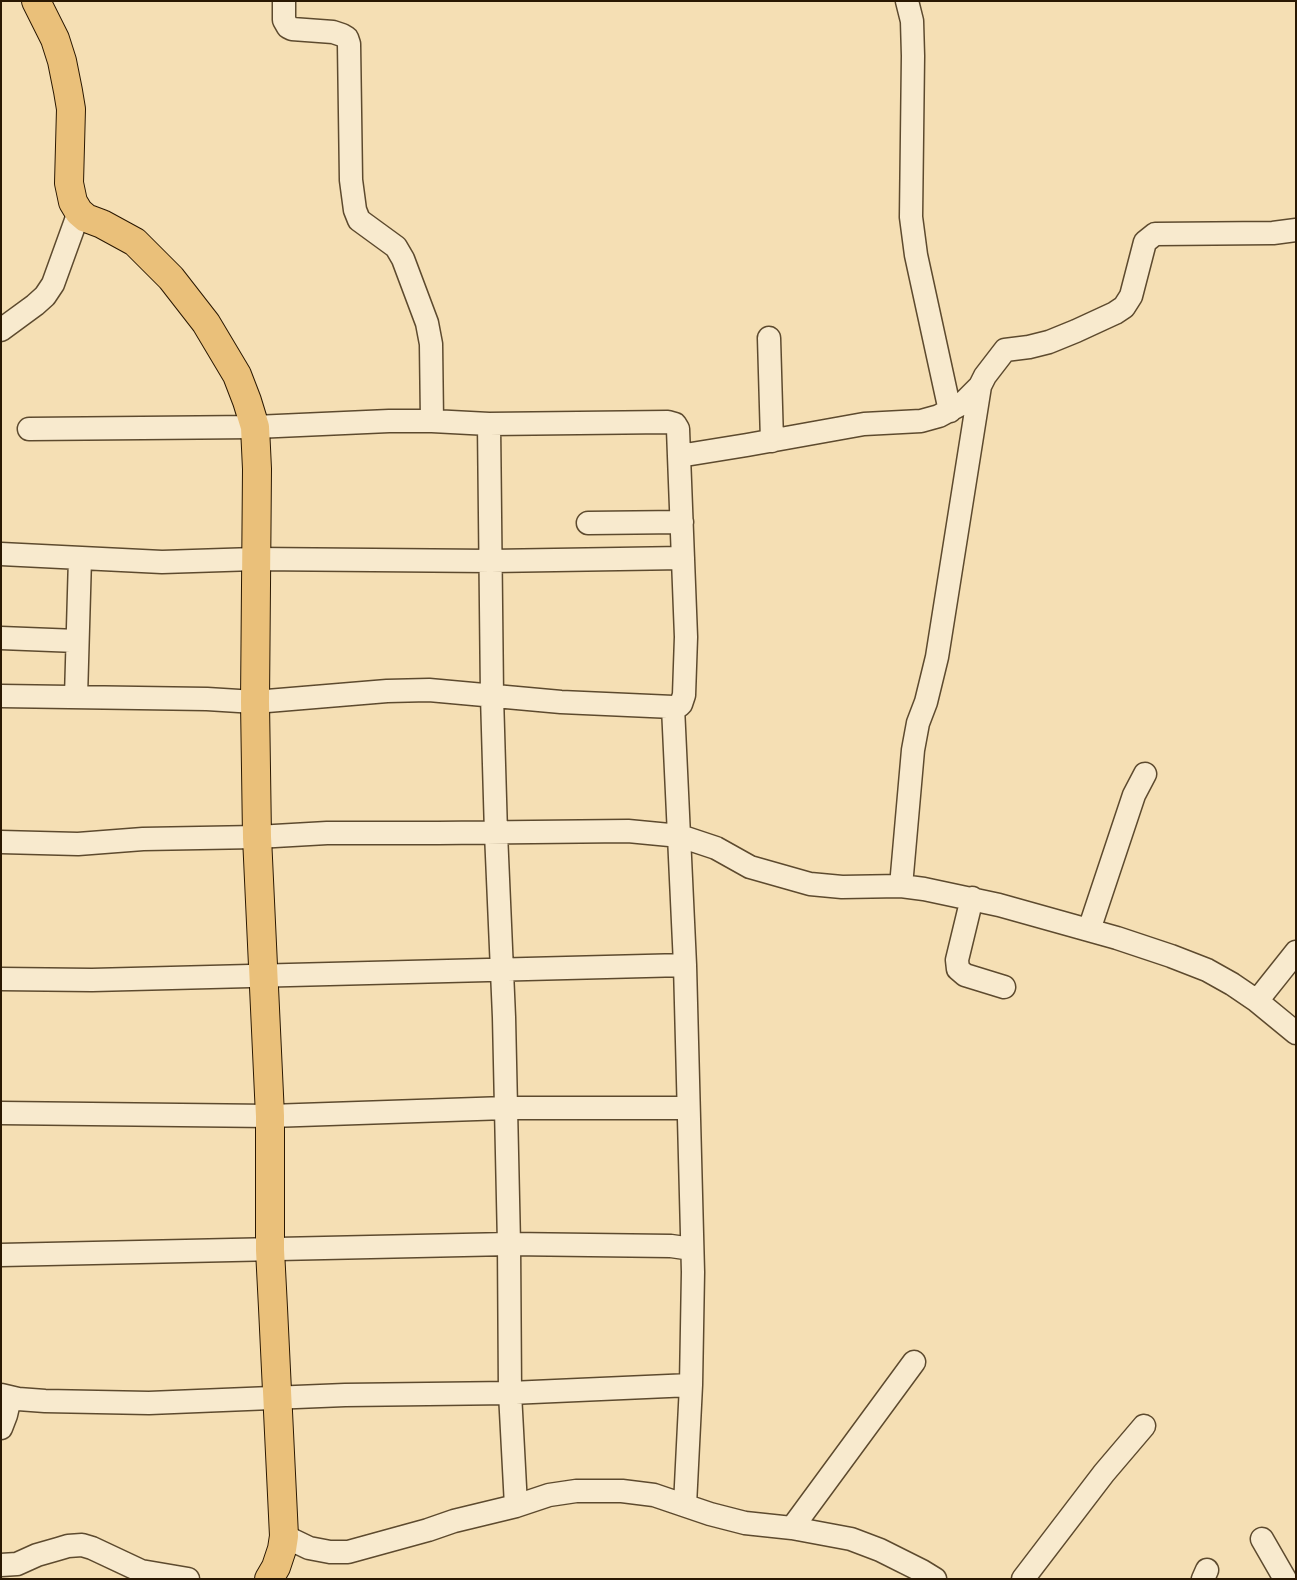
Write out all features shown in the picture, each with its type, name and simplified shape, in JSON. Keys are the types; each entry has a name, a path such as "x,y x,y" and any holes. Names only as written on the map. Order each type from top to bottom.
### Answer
{"main road":[{"path":"36,1 55,39 62,61 71,110 69,183 73,202 79,212 86,218 102,224 135,242 171,278 206,323 237,375 254,427 257,469 255,559 257,837 270,1116 270,1250 284,1536 276,1567 269,1579"}],"street":[{"path":"284,1 284,20 288,27 292,29 333,32 342,35 349,44 351,180 355,210 359,220 396,247 403,259 427,323 431,344 432,421"},
{"path":"907,1 912,21 913,56 911,217 916,255 950,411"},
{"path":"1,330 35,305 45,296 53,284 79,212"},
{"path":"901,886 913,750 918,723 926,702 937,657 980,386 985,376 1005,350 1049,342 1115,313 1124,307 1131,296 1145,242 1155,234 1274,233 1296,230"},
{"path":"768,338 772,441"},
{"path":"679,456 864,424 921,421 950,411 963,403 980,386"},
{"path":"1,696 207,699 255,702 387,691 430,690 561,702 673,707 681,704 684,695 686,637 678,429 675,424 668,422 489,424 432,421 254,427 29,429"},
{"path":"489,424 492,696 506,1108 510,1393 516,1506"},
{"path":"588,524 682,522"},
{"path":"1,554 162,562 255,559 491,561 683,558"},
{"path":"76,697 80,558"},
{"path":"1,638 77,641"},
{"path":"673,707 685,965 692,1249 691,1385 685,1505"},
{"path":"1089,930 1134,795 1145,774"},
{"path":"1,842 78,844 143,839 257,837 327,833 628,831 680,836 716,848 750,867 810,884 842,887 901,886 972,898 1089,930 1172,956 1207,970 1232,984 1257,1001 1296,1033"},
{"path":"972,898 957,960 958,969 966,975 1004,987"},
{"path":"1257,1001 1296,952"},
{"path":"1,979 92,980 685,965"},
{"path":"1,1113 270,1116 506,1108 688,1108"},
{"path":"1,1255 509,1244 671,1246 692,1249"},
{"path":"792,1528 914,1362"},
{"path":"1,1428 6,1414 6,1396 63,1401 148,1403 344,1395 510,1393 691,1385"},
{"path":"1023,1579 1104,1474 1144,1426"},
{"path":"284,1536 309,1548 330,1552 348,1552 550,1495 576,1491 622,1491 654,1495 745,1523 792,1528 851,1539 880,1550 935,1579"},
{"path":"1262,1539 1286,1579"},
{"path":"1,1565 17,1564 37,1555 68,1546 82,1545 140,1571 188,1579"}]}
